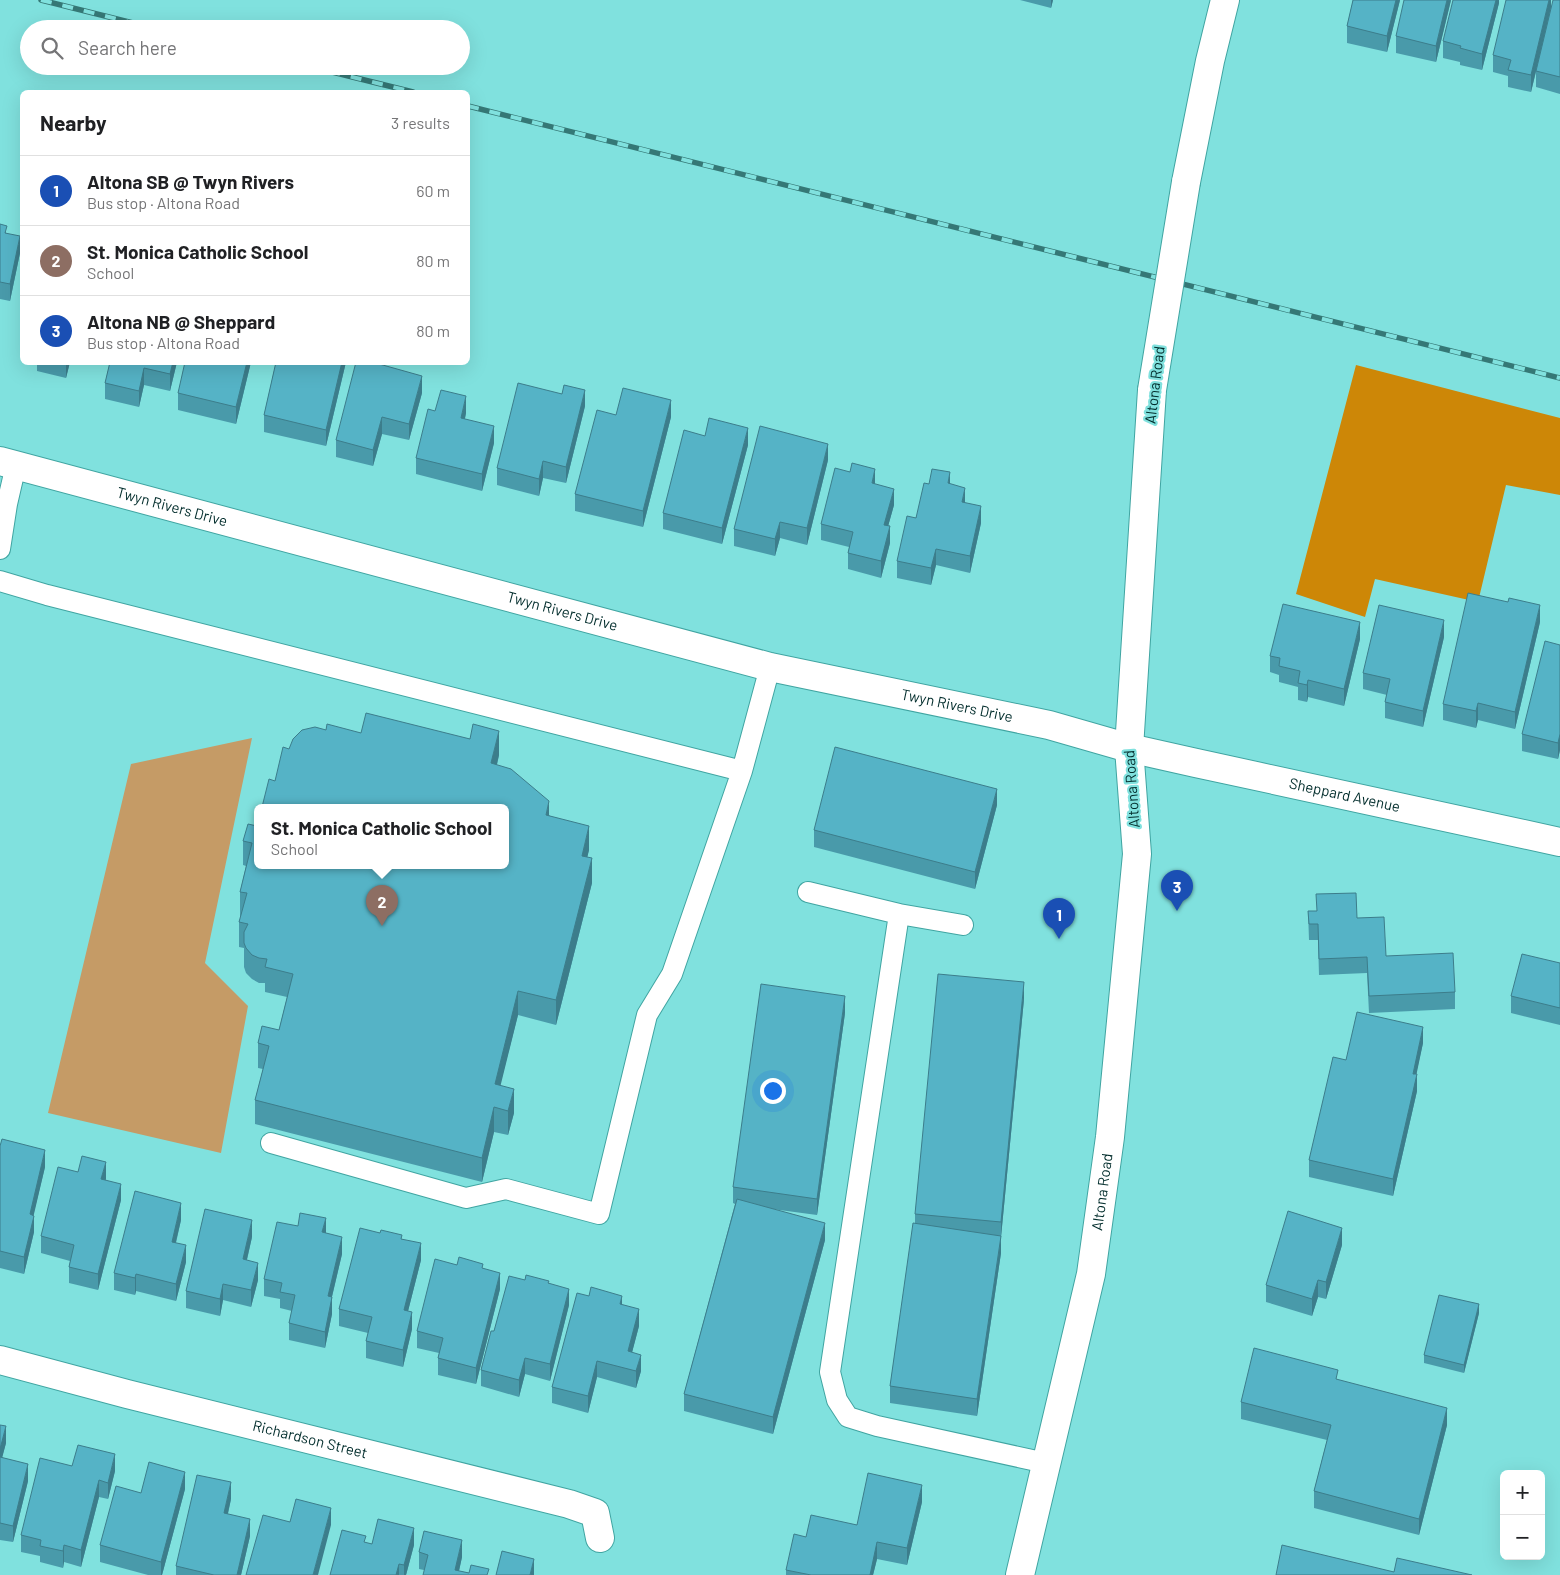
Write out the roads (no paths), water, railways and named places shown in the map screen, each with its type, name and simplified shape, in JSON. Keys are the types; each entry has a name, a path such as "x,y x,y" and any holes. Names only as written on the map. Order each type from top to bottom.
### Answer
{"street":[{"name":"Altona Road","path":"1020,1575 1091,1274 1110,1136 1137,854 1129,748 1152,390 1186,182 1210,61 1225,0"},
{"name":"Twyn Rivers Drive","path":"8,463 770,667 1049,725 1129,748"},
{"name":"Sheppard Avenue","path":"1129,748 1560,842"},
{"name":"Richardson Street","path":"0,1360 126,1394 569,1504 595,1513 600,1538"}],"lane":[{"path":"0,549 7,504 8,463"},
{"path":"0,581 47,595 742,771"},
{"path":"271,1144 466,1198 506,1189 600,1214 647,1015 672,974 742,771 770,667"},
{"path":"808,892 898,914 963,925"},
{"path":"898,914 831,1362 832,1382 837,1400 848,1417 877,1426 1046,1463"}],"railway":[{"path":"41,0 121,20"},
{"path":"344,75 405,90"},
{"path":"470,106 1560,378"}],"place":[{"name":"Altona NB @ Sheppard","path":"1177,911"},
{"name":"St. Monica Catholic School","path":"382,926"},
{"name":"Altona SB @ Twyn Rivers","path":"1059,939"}]}
